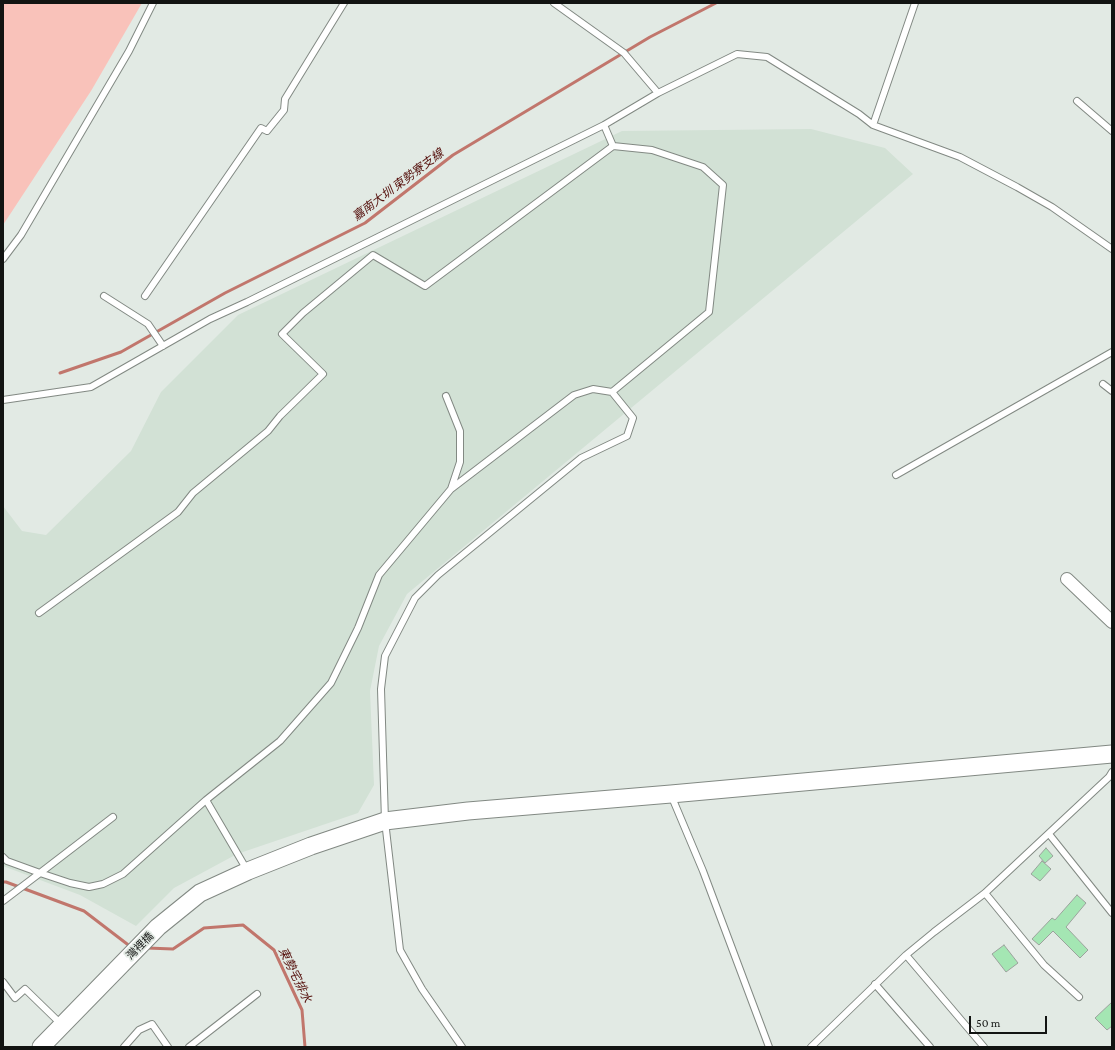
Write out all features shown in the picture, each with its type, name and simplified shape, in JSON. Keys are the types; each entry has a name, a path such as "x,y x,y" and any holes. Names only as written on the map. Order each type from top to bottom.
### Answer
{"street":[{"path":"1067,578 1112,622"},
{"name":"灣裡橋","path":"45,1046 62,1025 158,927 200,892 310,846 385,821 468,811 1112,754"}],"lane":[{"path":"3,259 21,235 33,215 129,51 153,3"},
{"path":"145,296 261,128 267,131 284,110 285,99 344,3"},
{"path":"554,3 624,53 658,93"},
{"path":"874,125 915,3"},
{"path":"3,400 90,387 210,319 604,125 658,93 737,54 767,57 859,114 874,125 966,160 1052,207 1112,249"},
{"path":"1077,102 1112,131"},
{"path":"604,125 612,146"},
{"path":"39,613 178,512 193,492 268,431 280,416 323,374 282,334 303,313 373,255 425,286 612,146 652,150 703,167 723,185 710,312 612,392"},
{"path":"104,296 148,324 163,346"},
{"path":"896,475 1112,352"},
{"path":"1103,384 1112,392"},
{"path":"3,857 7,861 40,873 88,887 103,884 123,874 206,800 280,741 331,683 358,628 379,575 451,489 574,395 593,389 612,392 633,418 627,436 581,458 438,575 415,598 384,656 381,689 385,821 400,950 422,989 462,1047"},
{"path":"446,396 460,431 460,462 451,489"},
{"path":"811,1047 875,984 906,956 934,932 984,894 1109,777 1112,772"},
{"path":"670,794 703,871 770,1047"},
{"path":"206,800 248,871"},
{"path":"3,900 113,817"},
{"path":"1049,834 1112,914"},
{"path":"984,894 1044,965 1079,997"},
{"path":"906,956 984,1047"},
{"path":"3,982 15,998 25,989 62,1025"},
{"path":"875,984 930,1047"},
{"path":"189,1047 257,994"},
{"path":"124,1047 139,1030 152,1024 168,1047"}],"shaded area":[{"path":"3,3 142,3 91,91 3,225"},
{"path":"811,129 885,148 913,174 407,594 379,646 370,691 374,785 358,813 237,854 174,888 136,926 80,895 3,866 3,506 22,531 46,535 131,451 161,392 238,315 622,131"}],"building":[{"path":"1046,848 1053,856 1045,863 1039,856"},
{"path":"1042,861 1051,869 1040,881 1031,874"},
{"path":"1077,895 1086,903 1066,927 1088,950 1080,958 1053,931 1039,945 1032,939 1052,918 1055,920"},
{"path":"1004,945 1018,963 1006,972 992,954"},
{"path":"1112,1002 1112,1026 1107,1030 1095,1018"}],"waterway":[{"name":"嘉南大圳 東勢寮支線","path":"60,373 121,352 225,293 365,223 453,155 650,37 716,3"},
{"name":"東勢宅排水","path":"3,882 84,911 131,947"},
{"name":"東勢宅排水","path":"147,948 173,949 204,928 243,925 274,950 302,1010 305,1047"}]}
